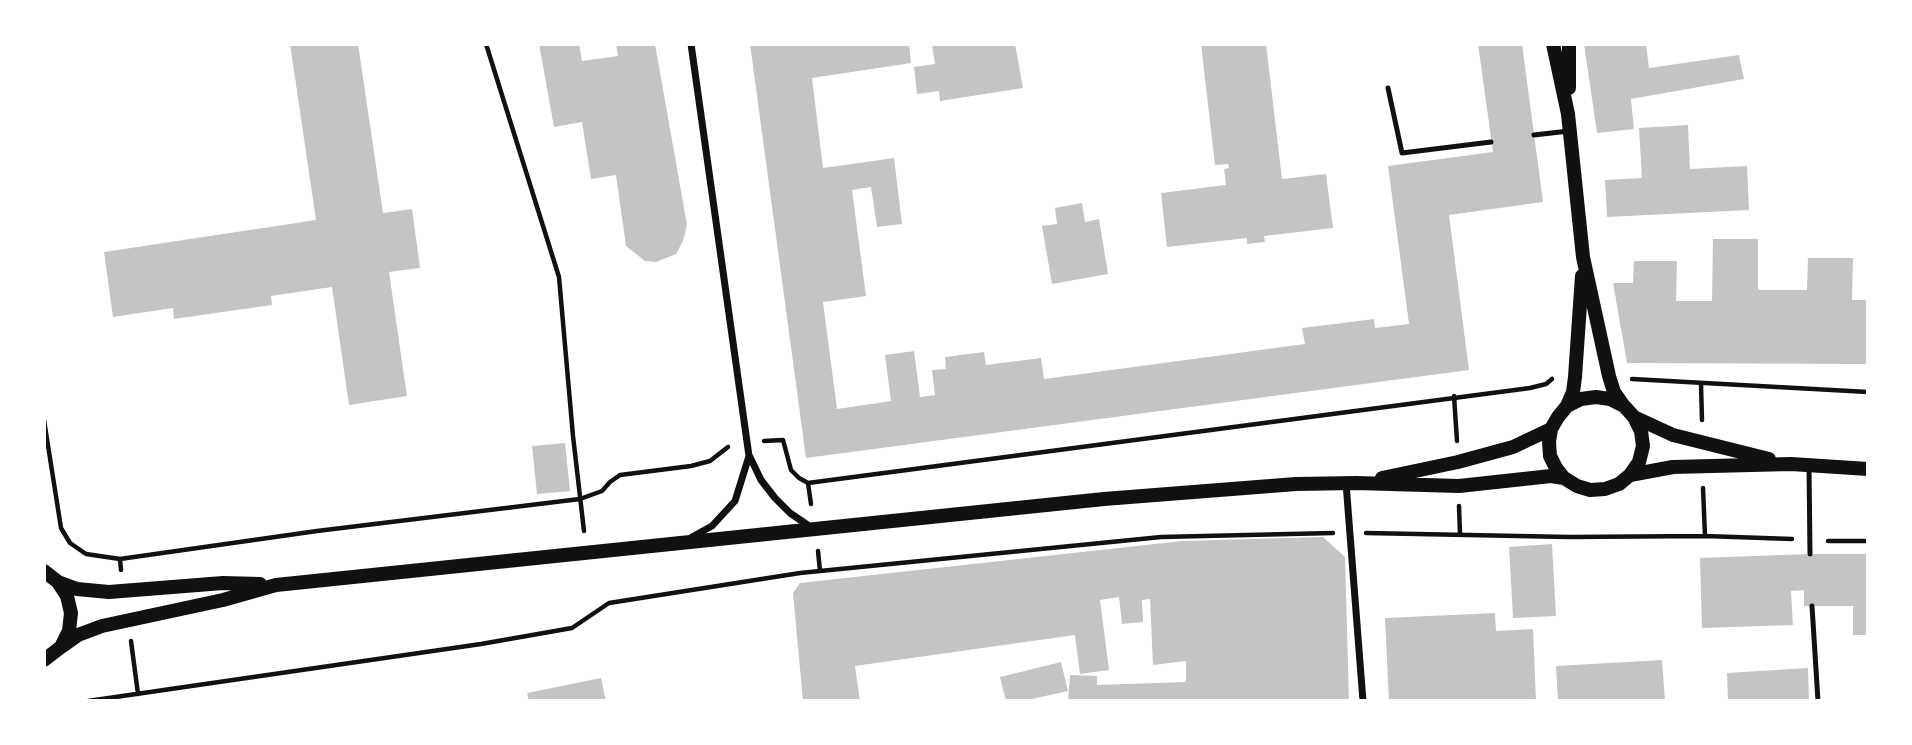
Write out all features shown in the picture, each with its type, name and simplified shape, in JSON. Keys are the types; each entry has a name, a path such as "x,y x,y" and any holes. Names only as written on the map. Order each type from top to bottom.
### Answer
{"main road":[{"path":"1553,44 1568,114 1583,257 1609,376 1615,392 1641,431 1643,446 1639,462 1630,475 1619,484 1590,490 1564,478 1550,456 1549,442 1551,429 1573,392 1583,257"},
{"path":"1568,114 1569,44"},
{"path":"1567,406 1581,399 1610,399 1673,435 1791,464 1868,469"},
{"path":"1351,483 1458,462 1513,447 1551,429"},
{"path":"1630,475 1674,467 1791,464"},
{"path":"44,571 58,582 77,589 108,592 223,583 276,585 1104,499 1296,484 1459,486 1551,476 1564,478"},
{"path":"58,582 67,596 71,614 69,631 61,647"},
{"path":"44,660 78,635 102,626 214,602 276,585"}],"street":[{"path":"682,543 712,526 735,502 749,456 691,44"},
{"path":"749,456 761,480 775,498 790,513 814,529"},
{"path":"1351,483 1363,701"}],"lane":[{"path":"1388,88 1402,153 1491,142"},
{"path":"1534,135 1570,130"},
{"path":"1809,466 1810,554"},
{"path":"1812,606 1818,701"}],"path":[{"path":"486,44 559,277 587,553"},
{"path":"44,420 61,528 70,543 86,554 120,559 317,531 580,499 602,491 620,475 710,461 735,444 783,440 791,470 808,483 1530,388 1546,384 1555,376 1565,356 1577,355"},
{"path":"1629,379 1868,391"},
{"path":"120,559 123,580"},
{"path":"88,701 481,644 572,628 609,603 820,571"},
{"path":"130,633 138,694"}],"building":[{"path":"290,44 358,44 383,213 412,209 420,268 389,272 407,396 349,405 332,287 271,296 272,305 174,319 173,308 113,317 104,252 316,220"},
{"path":"539,44 579,44 582,61 618,56 616,44 655,44 687,225 676,254 656,262 645,261 626,246 616,175 591,179 582,122 554,127"},
{"path":"750,44 909,44 911,63 812,78 823,168 894,158 902,224 877,227 871,187 852,190 866,296 823,302 837,409 891,401 885,355 914,351 920,397 935,395 932,370 946,369 945,357 984,352 986,365 1041,358 1044,379 1305,344 1302,328 1374,319 1375,328 1409,324 1388,166 1493,152 1478,44 1522,44 1543,202 1449,215 1469,370 806,458"},
{"path":"932,44 1015,44 1023,88 940,101 939,91 917,94 914,67 935,64"},
{"path":"1201,44 1266,44 1282,179 1326,174 1333,228 1264,236 1265,242 1247,244 1247,238 1167,247 1161,193 1226,185 1224,169 1229,168 1228,164 1215,165"},
{"path":"1584,44 1646,44 1649,68 1739,55 1744,79 1631,99 1634,129 1597,133"},
{"path":"1688,125 1690,169 1747,166 1749,210 1607,217 1605,180 1642,178 1639,128"},
{"path":"1082,203 1085,222 1099,219 1108,274 1052,284 1042,226 1057,224 1055,208"},
{"path":"1713,239 1758,239 1758,290 1807,290 1808,258 1853,258 1852,300 1868,300 1868,364 1627,363 1613,283 1633,283 1634,261 1677,261 1676,301 1712,301"},
{"path":"565,443 570,491 537,494 532,446"},
{"path":"1323,537 1345,557 1349,701 1068,701 1070,675 1097,676 1097,685 1186,682 1186,661 1153,665 1150,599 1142,600 1143,622 1122,624 1119,597 1100,600 1109,670 1080,674 1075,635 855,666 860,701 803,701 793,593 800,583 1182,541"},
{"path":"1552,544 1556,616 1513,618 1509,547"},
{"path":"1868,554 1868,635 1853,635 1853,606 1804,606 1804,590 1791,591 1793,625 1702,628 1700,558"},
{"path":"1495,613 1496,631 1533,629 1536,701 1389,701 1385,618"},
{"path":"1662,660 1665,701 1558,701 1556,666"},
{"path":"1061,662 1068,691 1023,701 1006,701 1000,677"},
{"path":"1808,668 1809,701 1728,701 1727,673"},
{"path":"601,678 606,701 529,701 527,693"}]}
